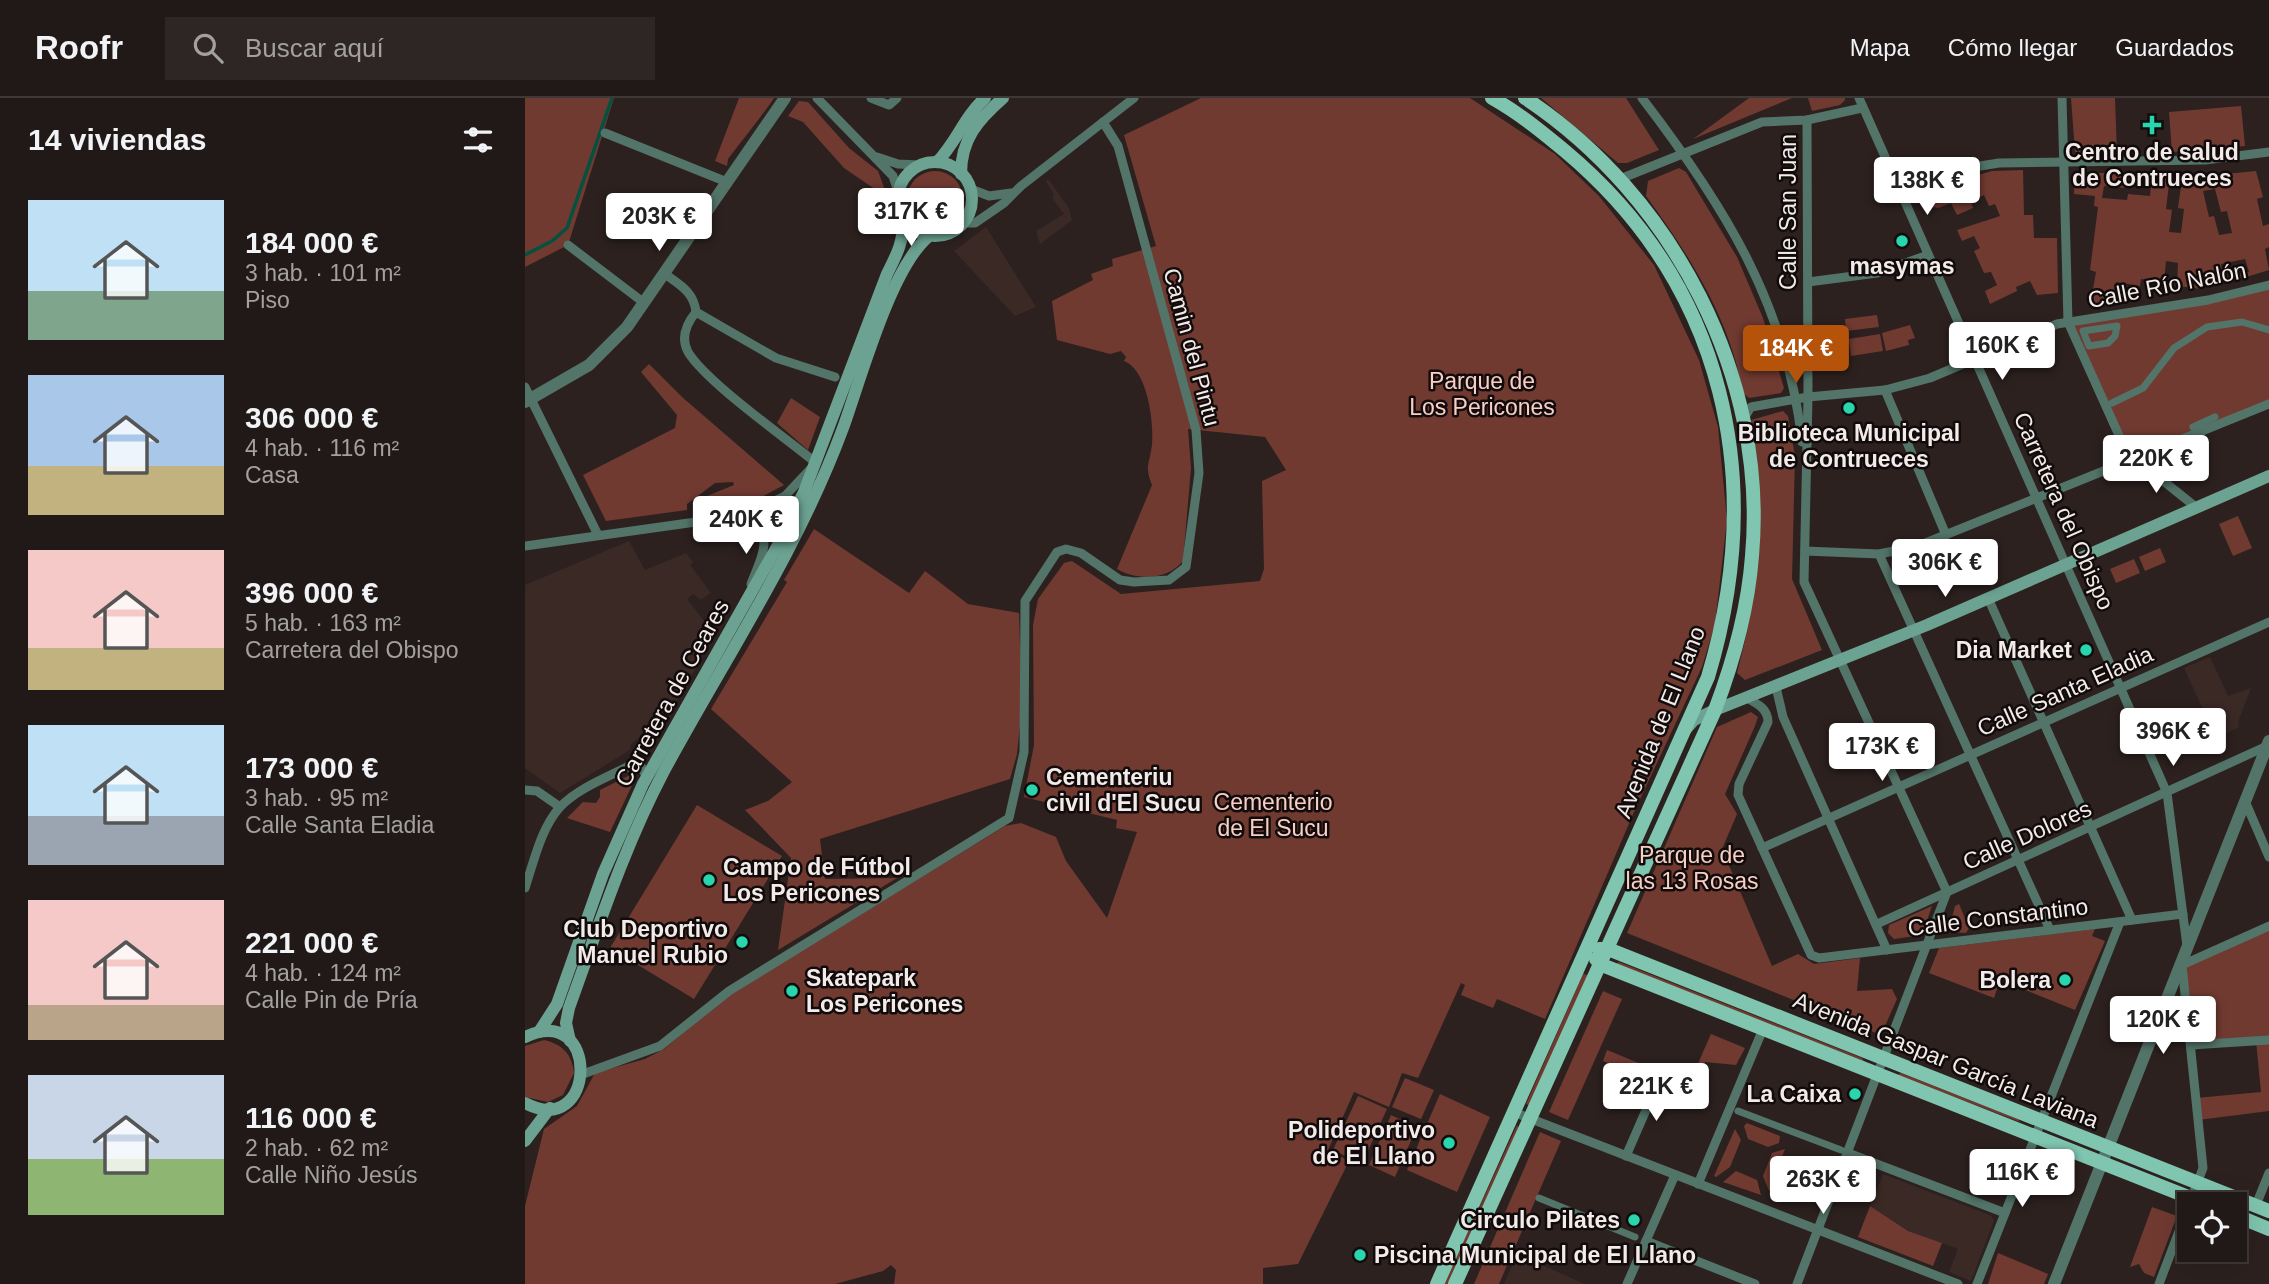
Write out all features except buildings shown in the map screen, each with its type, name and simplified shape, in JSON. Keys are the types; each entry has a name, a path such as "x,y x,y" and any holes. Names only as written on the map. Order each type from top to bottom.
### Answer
{"main road":[{"path":"937,162 950,148 967,117 985,98"},
{"path":"961,174 965,145 974,126 1003,98"},
{"name":"Avenida de El Llano","path":"1437,1284 1590,949 1708,677 1724,623 1733,565 1733,468 1724,410 1699,330 1655,246 1612,194 1532,124 1492,98"},
{"name":"Avenida de El Llano","path":"1455,1284 1601,965 1714,709 1727,677 1747,601 1753,553 1750,470 1744,412 1724,351 1687,271 1648,211 1620,179 1582,142 1525,98"},
{"path":"937,162 961,174 971,190 972,201 964,223 948,234 929,236 919,233 903,219 898,192 906,176 920,165 937,162"},
{"name":"Carretera de Ceares","path":"529,1035 558,1004 603,874 647,778 792,516 816,463 887,274 900,250 904,238 903,219"},
{"name":"Carretera de Ceares","path":"570,1041 566,1023 569,1008 616,876 665,770 810,509 898,279 913,251 929,236"},
{"path":"1686,729 1694,720 1714,709 1840,661 2068,565 2269,476"},
{"path":"1727,677 1735,692 1747,698"},
{"path":"1590,949 1608,949"},
{"path":"1590,949 1601,965"},
{"name":"Avenida Gaspar García Laviana","path":"1608,949 1882,1068 2038,1129 2108,1148 2262,1208"},
{"name":"Avenida Gaspar García Laviana","path":"1601,965 1763,1029 1882,1068"},
{"path":"525,1103 550,1108 565,1103 574,1095 586,1072 578,1051 570,1041 550,1032 529,1035"},
{"path":"525,1141 550,1108"},
{"name":"Avenida Gaspar García Laviana","path":"2038,1129 2102,1163 2177,1197"},
{"path":"2247,1220 2269,1229"}],"street":[{"path":"528,401 571,377 607,350 665,274 785,98"},
{"path":"817,98 893,176 898,192"},
{"path":"871,98 888,105 897,98"},
{"path":"964,223 975,223 1004,203 1013,193 1134,98"},
{"name":"Calle San Juan","path":"1642,98 1685,154 1746,251 1768,299 1797,399 1806,472"},
{"path":"2062,98 2068,322 2126,452 2197,508"},
{"path":"1620,179 1762,122 1807,120 1860,103"},
{"name":"Carretera del Obispo","path":"1860,103 2038,497 2167,793 2183,914 2191,1045 2203,1168 2194,1192"},
{"name":"Calle San Juan","path":"1807,120 1808,397 1804,582 1947,892"},
{"name":"Camin del Pintu","path":"586,1072 660,1046 729,991 1009,818 1024,752 1025,601 1057,552 1066,549 1081,553 1120,580 1134,582 1169,580 1186,567 1190,557 1199,472 1196,430 1118,146 1103,122"},
{"path":"605,132 722,180"},
{"path":"1899,191 1974,167 2028,161 2063,163 2205,160 2269,152"},
{"path":"875,156 898,164 920,165"},
{"path":"971,190 989,196 1013,193"},
{"path":"568,245 639,299"},
{"path":"1808,282 1877,273 1928,255"},
{"path":"665,274 687,290 696,312 776,358 835,377"},
{"name":"Calle Río Nalón","path":"1724,410 1744,412 1808,397 1885,390 1930,378 2068,322 2119,316 2269,285"},
{"path":"696,312 688,323 684,339 688,352 716,381 816,463 785,496 771,504 717,519"},
{"path":"2112,403 2143,388 2174,348 2190,335 2207,327 2242,322 2269,330"},
{"path":"2117,326 2112,340 2089,346 2083,331 2117,326"},
{"path":"1789,364 1795,370 1808,366"},
{"path":"525,387 528,401 598,535"},
{"path":"1885,390 1946,535"},
{"path":"1805,551 1879,554 1906,550 2269,404"},
{"path":"2193,427 2215,417"},
{"path":"525,545 717,519 792,516 810,509"},
{"path":"740,611 765,549 761,527 745,519"},
{"path":"1879,554 1916,629 2050,930"},
{"path":"1988,598 2132,920"},
{"name":"Calle Santa Eladia","path":"1762,848 2269,622"},
{"path":"1776,687 1783,717 1887,950"},
{"path":"1747,698 1761,706 1768,715 1768,722"},
{"path":"1762,848 1738,795 1739,784 1768,722 1775,716 1783,717"},
{"path":"2054,1284 2268,744"},
{"name":"Calle Dolores","path":"1877,924 2167,793 2268,744"},
{"path":"525,888 542,838 560,807 573,796 631,765 641,766 647,778"},
{"path":"525,790 537,791 560,807"},
{"path":"2245,801 2269,858"},
{"name":"Calle Constantino","path":"1762,848 1806,948 1819,958 2183,914"},
{"path":"1797,1284 1844,1152 1882,1068 1947,892"},
{"path":"1977,1284 2120,922"},
{"path":"2185,959 2269,926"},
{"path":"1698,1184 1763,1029"},
{"path":"2191,1045 2269,1040"},
{"path":"1626,1156 1660,1078 1686,1089"},
{"path":"1738,1111 2005,1213"},
{"path":"1516,1113 1958,1284"},
{"path":"2262,1208 2269,1173"},
{"path":"1627,1284 1675,1175"},
{"path":"1539,1198 1635,1237"},
{"name":"Carretera del Obispo","path":"2159,1284 2177,1237"},
{"path":"1646,1241 1755,1284"}],"shaded area":[{"path":"1048,179 1069,208 1072,220 1040,244 1036,231 1064,214 1052,198 1054,195 1046,181"},
{"path":"986,227 1036,307 1015,316 954,251"},
{"path":"629,541 645,570 686,553 693,562 690,565 711,593 701,600 693,594 687,599 711,630 707,634 712,641 658,731 647,732 631,744 630,750 560,793 525,768 525,585"},
{"path":"2210,657 2228,696 2251,688 2238,722 2239,727 2216,738 2184,668"},
{"path":"1883,1174 1992,1216 1994,1221 1971,1281 1949,1272 1958,1249 1908,1231 1870,1206"},
{"path":"1517,1254 1585,1284 1504,1284"}],"green space":[{"path":"525,98 614,98 568,245 525,267"},
{"path":"739,98 774,98 728,159 727,166 715,161"},
{"name":"Parque de Los Pericones","path":"1201,98 1470,98 1555,154 1599,196 1654,265 1699,360 1718,427 1727,520 1715,624 1702,667 1634,812 1545,1019 1497,999 1493,1008 1461,995 1465,985 1461,983 1418,1078 1402,1073 1389,1107 1354,1092 1328,1150 1349,1161 1298,1264 1263,1268 1263,1284 894,1284 896,1270 891,1265 883,1271 835,1284 525,1284 525,1206 544,1129 577,1106 595,1073 645,1059 664,1049 732,993 1005,826 1021,823 1056,837 1066,861 1107,918 1137,832 1116,828 1117,820 1024,797 1034,745 1033,625 1038,599 1064,563 1072,561 1121,594 1260,581 1264,569 1262,481 1286,470 1265,437 1188,429 1191,468 1183,561 1169,572 1152,577 1125,573 1117,569 1152,485 1148,469 1152,434 1147,397 1138,374 1124,361 1126,357 1121,351 1110,354 1057,340 1052,301 1093,280 1091,274 1113,266 1112,259 1156,246 1124,135"},
{"path":"1541,98 1626,98 1659,150 1627,163 1618,163"},
{"path":"1749,98 1792,98 1693,139"},
{"path":"1808,98 1845,100 1840,105 1812,111"},
{"path":"2071,98 2115,98 2117,154 2075,152"},
{"path":"799,101 808,102 849,148 878,171 888,198 844,168 803,122 788,116"},
{"path":"2241,106 2245,146 2172,152 2169,112"},
{"path":"1679,168 1686,172 1737,257 1763,318 1784,388 1781,393 1749,398 1743,393 1729,339 1706,289 1646,196 1648,181"},
{"path":"2023,170 2024,215 2033,215 2034,238 2057,238 2058,293 2037,295 2030,281 2016,287 2017,291 1990,304 1985,291 1997,285 1991,272 1984,273 1974,251 1980,248 1974,236 1962,241 1957,230 2000,216 1995,204 1989,206 1984,195 1971,201 1973,208 1957,215 1951,203 1938,208 1924,205 1919,192 1992,171"},
{"path":"935,171 946,173 955,179 961,188 961,210 955,219 946,225 935,227 924,225 915,219 909,210 907,199 909,188 915,179 924,173"},
{"path":"2256,171 2263,197 2257,199 2263,226 2269,224 2269,247 2265,249 2269,270 2227,283 2226,277 2249,272 2245,259 2221,264 2222,271 2198,276 2202,289 2177,286 2178,263 2166,261 2164,282 2141,279 2140,286 2116,282 2111,304 2090,306 2096,272 2090,270 2098,207 2094,206 2095,196 2074,194 2075,173 2178,173 2185,178","holes":["2127,182 2151,185 2150,196 2128,194 2127,200 2102,198 2104,186 2126,188","2169,184 2181,186 2178,208 2184,209 2181,233 2169,232 2172,210 2166,209","2215,189 2221,212 2227,211 2232,233 2219,235 2214,216 2209,217 2203,191"]},
{"path":"2269,285 2269,404 2133,458 2068,322"},
{"path":"1877,315 1879,327 1846,331 1845,319"},
{"path":"1910,325 1915,338 1908,340 1909,345 1886,351 1882,333"},
{"path":"1880,334 1883,351 1851,356 1849,339"},
{"path":"649,364 682,397 784,485 758,499 695,509 707,496 734,485 733,482 715,483 687,504 687,510 606,521 583,475 675,428 677,415 641,372"},
{"path":"791,398 820,417 808,450 777,423"},
{"path":"1783,411 1788,416 1795,456 1792,579 1822,650 1745,680 1737,673 1751,608 1759,547 1759,486 1751,420"},
{"path":"2238,516 2252,548 2233,556 2219,524"},
{"path":"814,529 909,593 925,571 968,604 1019,613 1022,706 1017,754 1010,779 820,839 825,879 897,878 778,950 791,858 745,810 768,801 792,782 711,709 787,582 784,580"},
{"path":"2160,548 2166,562 2145,571 2139,557"},
{"path":"2134,559 2140,573 2116,583 2110,569"},
{"name":"Parque de las 13 Rosas","path":"1751,712 1758,717 1725,794 1737,814 1722,849 1772,966 1798,954 1814,964 1860,958 1857,991 1892,989 1897,999 1881,1035 1627,933 1717,727"},
{"path":"632,774 635,779 610,832 567,818 583,802 596,803 600,790"},
{"name":"Campo de Fútbol Los Pericones","path":"697,805 782,856 694,999 610,948"},
{"path":"1959,904 1969,928 1966,933 1948,932 1955,906"},
{"path":"1932,906 1922,935 1894,939 1888,933 1889,925"},
{"path":"2269,926 2269,1111 2198,1120 2196,1098 2261,1092 2256,1041 2191,1045 2182,965"},
{"path":"2095,929 2092,936 2105,941 2075,1010 2000,980 1994,998 1929,973 1939,948"},
{"path":"1619,962 1862,1058 1864,1061 1616,964"},
{"path":"1583,974 1588,975 1529,1105 1526,1104"},
{"path":"1603,991 1622,999 1568,1120 1549,1112"},
{"path":"1711,1034 1745,1048 1736,1065 1705,1062 1697,1081 1691,1079"},
{"path":"544,1040 565,1051 571,1060 574,1073 563,1095 548,1102 525,1097 525,1046"},
{"path":"1607,1050 1646,1066 1641,1077 1603,1061"},
{"path":"1901,1073 2018,1119 2020,1122 1897,1075"},
{"name":"Polideportivo de El Llano","path":"1405,1078 1434,1090 1421,1119 1392,1107"},
{"name":"Polideportivo de El Llano","path":"1440,1094 1490,1117 1457,1192 1407,1170"},
{"name":"Polideportivo de El Llano","path":"1358,1096 1387,1109 1362,1164 1333,1150"},
{"name":"Polideportivo de El Llano","path":"1391,1115 1417,1127 1395,1177 1369,1165"},
{"path":"1747,1123 1780,1136 1779,1143 1768,1147 1748,1139 1744,1126"},
{"path":"1517,1125 1519,1129 1449,1284 1444,1284"},
{"path":"1735,1129 1741,1140 1730,1167 1716,1177 1714,1176"},
{"path":"1540,1132 1561,1141 1499,1284 1474,1284"},
{"path":"1785,1149 1769,1191 1763,1176 1772,1153"},
{"path":"1736,1171 1757,1180 1761,1195 1723,1182"},
{"path":"1870,1206 1908,1231 1942,1243 1933,1266 1858,1237"},
{"path":"2152,1207 2177,1216 2154,1277 2144,1273 2139,1264 2130,1267"},
{"path":"1998,1253 2048,1274 2044,1284 1988,1284"}],"waterway":[{"path":"525,255 552,241 567,228 612,98"}],"place":[{"name":"Centro de salud de Contrueces","path":"2152,125"},
{"name":"masymas","path":"1902,241"},
{"name":"Biblioteca Municipal de Contrueces","path":"1849,408"},
{"name":"Dia Market","path":"2086,650"},
{"name":"Cementeriu civil d'El Sucu","path":"1032,790"},
{"name":"Campo de Fútbol Los Pericones","path":"709,880"},
{"name":"Club Deportivo Manuel Rubio","path":"742,942"},
{"name":"Bolera","path":"2065,980"},
{"name":"Skatepark Los Pericones","path":"792,991"},
{"name":"La Caixa","path":"1855,1094"},
{"name":"Polideportivo de El Llano","path":"1449,1143"},
{"name":"Circulo Pilates","path":"1634,1220"},
{"name":"Piscina Municipal de El Llano","path":"1360,1255"}],"park label":[{"name":"Cementerio de El Sucu","path":"1273,815"}]}
